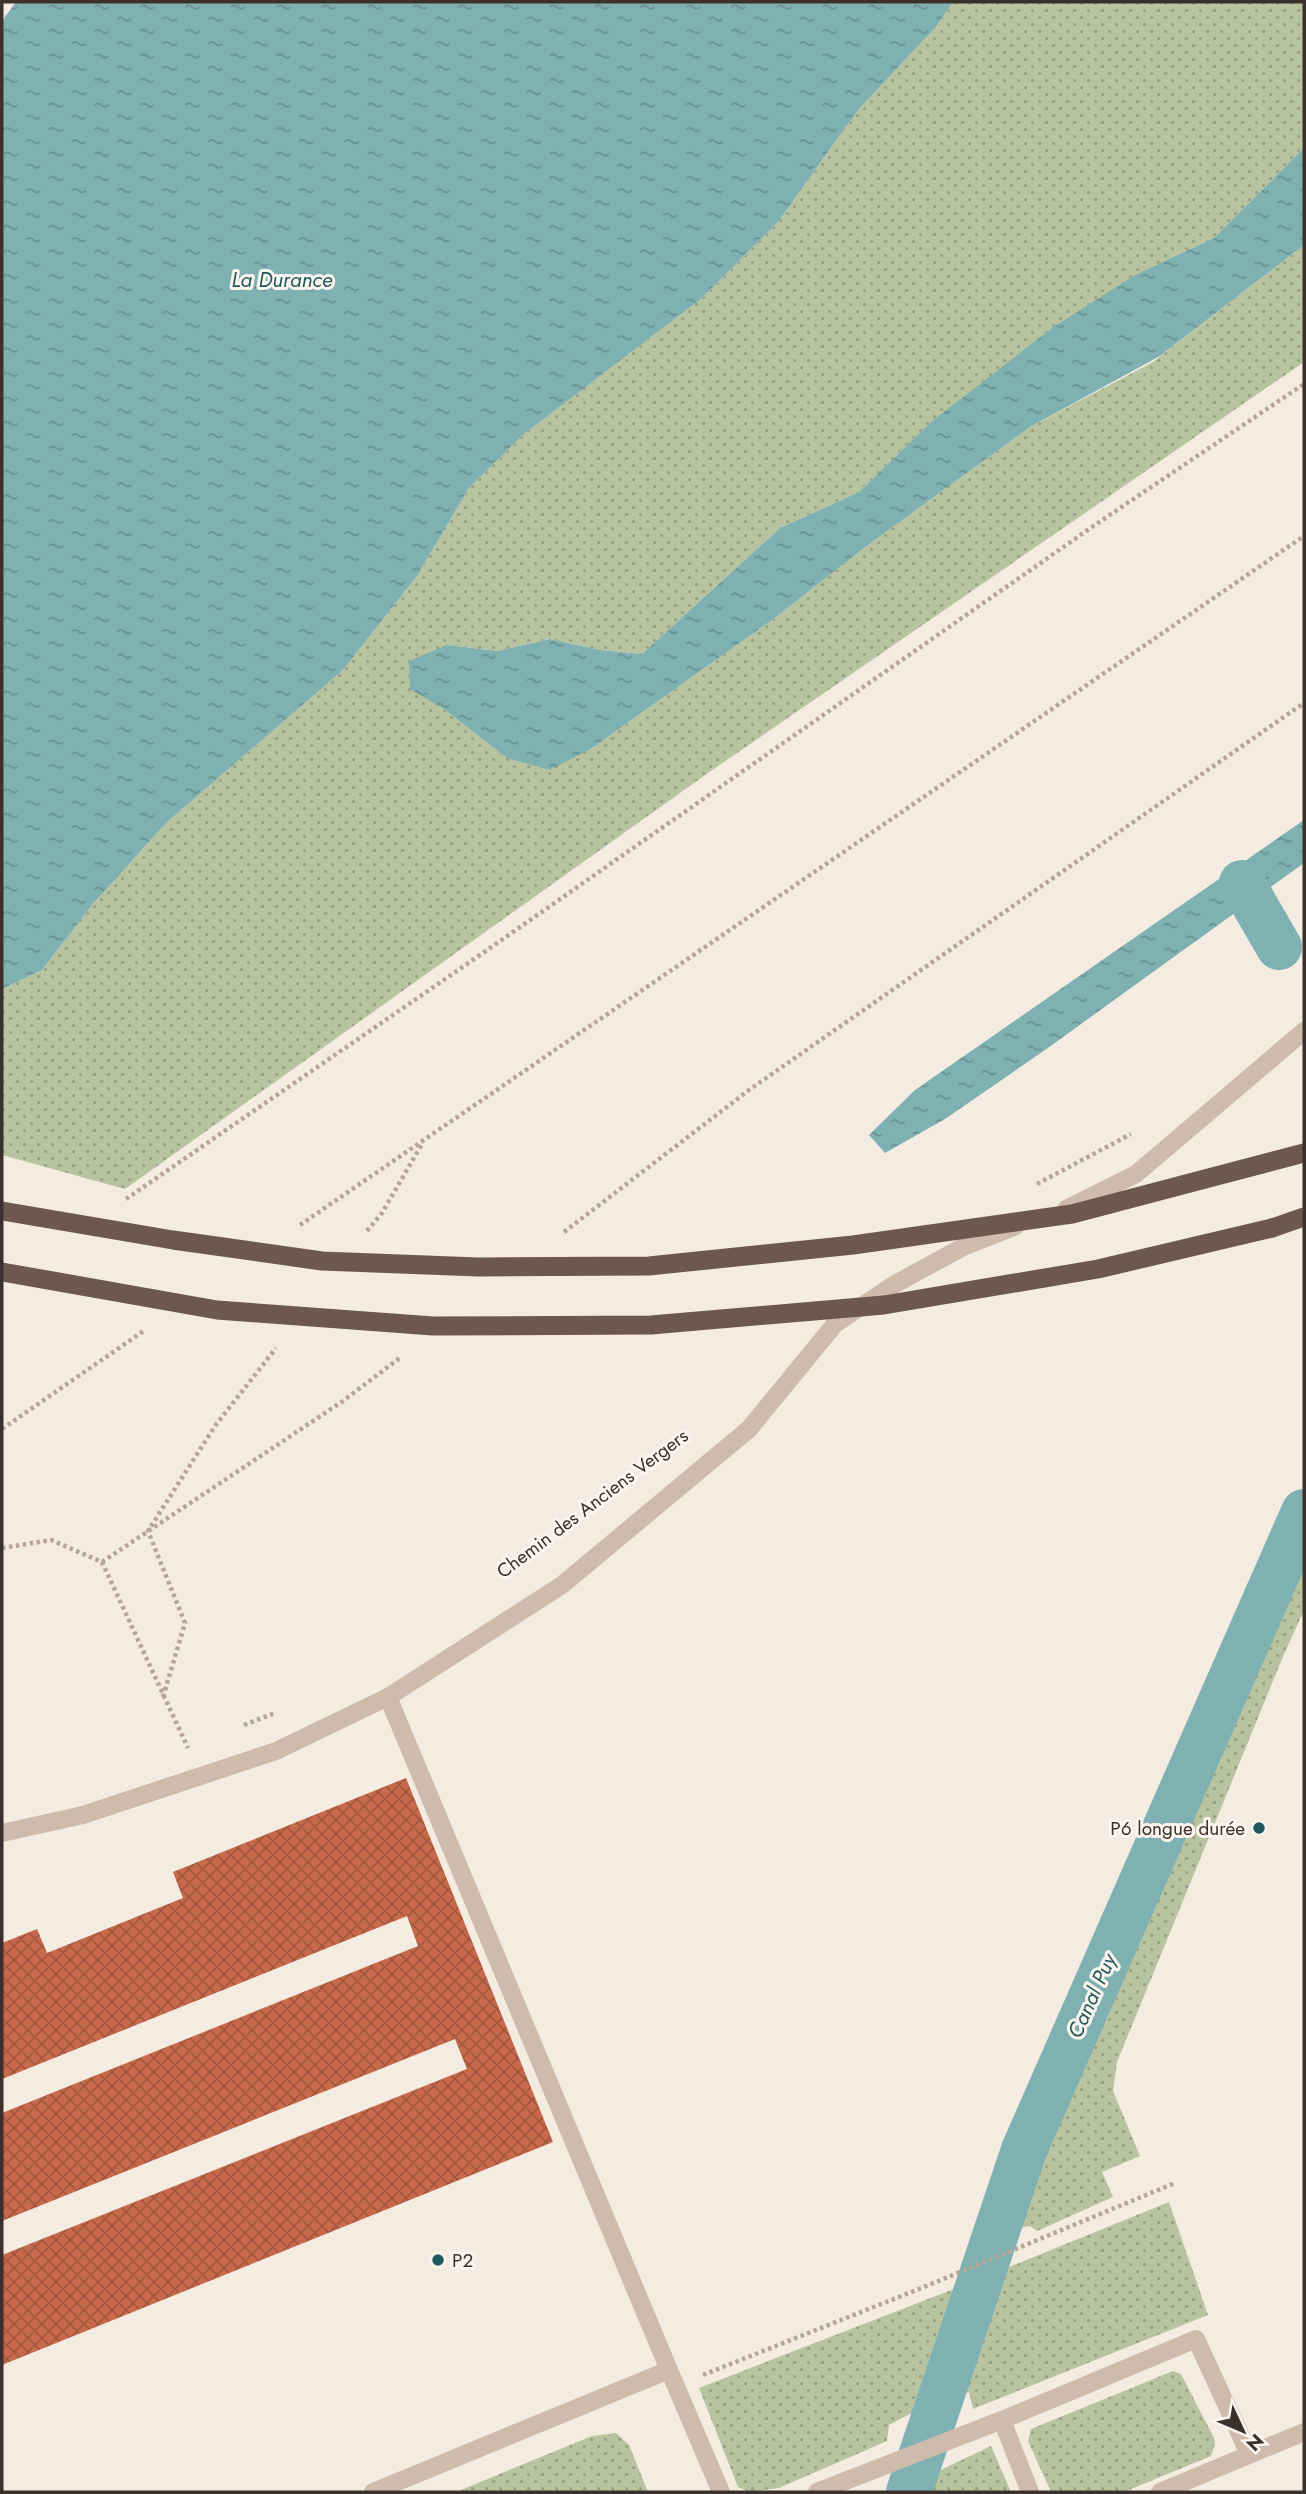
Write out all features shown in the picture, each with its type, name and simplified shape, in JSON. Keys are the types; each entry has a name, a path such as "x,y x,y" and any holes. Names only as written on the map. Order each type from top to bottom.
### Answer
{"highway":[{"path":"2,1211 173,1240 322,1261 478,1267 649,1266 853,1245 1072,1214 1304,1153"},
{"path":"2,1272 217,1310 433,1326 652,1325 884,1306 1098,1269 1272,1228 1304,1217"}],"lane":[{"path":"2,1833 83,1815 276,1751 388,1696 562,1585 583,1568 749,1429 835,1324 895,1284 963,1247 1077,1205 1136,1174 1304,1031"},
{"path":"388,1696 721,2492"},
{"path":"817,2492 1002,2420 1196,2339 1249,2454"},
{"path":"373,2492 673,2378"},
{"path":"1002,2420 1030,2492"},
{"path":"1160,2492 1304,2432"}],"path":[{"path":"115,1207 1092,527 1304,384"},
{"path":"296,1228 1304,536"},
{"path":"563,1233 749,1090 1304,703"},
{"path":"1028,1187 1135,1131"},
{"path":"2,1429 148,1328"},
{"path":"102,1562 343,1401 409,1350"},
{"path":"148,1531 185,1623 163,1697"},
{"path":"2,1548 51,1539 102,1562 201,1776"},
{"path":"237,1727 275,1713"},
{"path":"187,1747 200,1742"},
{"path":"673,2378 924,2287 1175,2183"}],"green space":[{"path":"953,2 1304,2 1304,148 1214,238 1137,274 931,422 859,492 780,528 642,654 600,650 550,639 497,651 447,645 410,688 445,710 507,758 592,748 772,620 868,545 1030,427 1153,362 1304,245 1304,362 708,773 125,1189 2,1155 2,989 42,970 93,904 165,824 343,670 417,576 469,488 524,434 701,299 778,222 858,110 936,27"},
{"path":"1304,1553 1304,1610 1117,2062 1113,2091 1140,2156 1102,2172 1113,2197 1037,2231 1030,2226 1014,2229"},
{"path":"1169,2202 1208,2315 973,2409 969,2392 941,2404 987,2276"},
{"path":"972,2282 927,2405 889,2425 887,2441 779,2488 750,2492 738,2487 699,2388"},
{"path":"1173,2371 1181,2374 1214,2438 1211,2456 1124,2492 1051,2492 1028,2441 1031,2429"},
{"path":"616,2433 629,2445 648,2492 456,2492 592,2436"},
{"path":"991,2446 1011,2492 923,2492 928,2476"}],"water":[{"name":"La Durance","path":"16,2 953,2 936,27 858,110 778,222 701,299 524,434 469,488 417,576 343,670 165,824 93,904 42,970 2,989 2,21"},
{"path":"1304,148 1304,245 1160,356 1030,427 868,545 772,620 592,748 550,770 507,758 445,710 410,689 409,661 447,645 497,651 550,639 600,650 642,654 780,528 859,492 931,422 1052,328 1137,274 1214,238"},
{"path":"1304,820 1304,863 945,1119 885,1153 869,1135 915,1090"}],"building":[{"path":"406,1778 553,2142 2,2365 2,2255 467,2069 455,2039 2,2221 2,2113 418,1946 407,1916 2,2079 2,1943 37,1929 47,1953 183,1898 173,1872"}],"waterway":[{"name":"Canal Puy","path":"1242,883 1279,947"},
{"name":"Canal Puy","path":"909,2492 1024,2150 1304,1512"}],"place":[{"name":"P6 longue durée","path":"1259,1828"},
{"name":"P2","path":"438,2260"}]}
